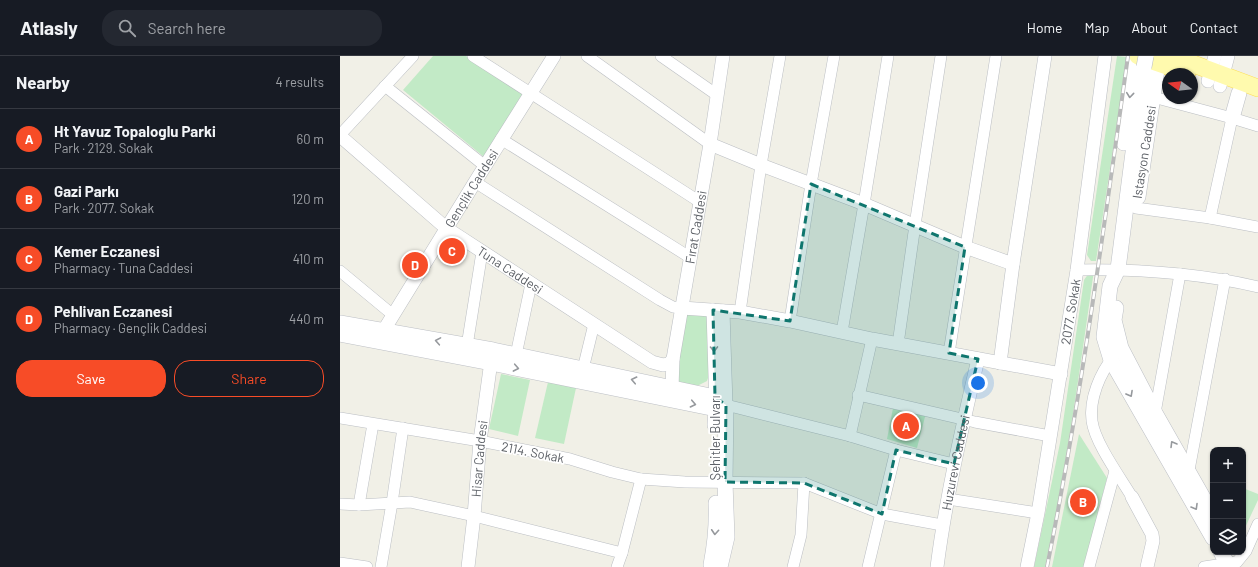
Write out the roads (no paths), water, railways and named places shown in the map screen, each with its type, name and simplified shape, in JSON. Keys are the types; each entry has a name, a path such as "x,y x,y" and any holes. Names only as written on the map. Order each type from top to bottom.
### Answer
{"main road":[{"path":"1149,59 1212,74 1258,88"},
{"path":"1149,59 1173,68"},
{"path":"1149,59 1122,239 1118,270 1119,283 1114,320 1121,348 1155,413 1210,508"},
{"name":"Istasyon Caddesi","path":"1122,239 1136,208 1153,97 1149,59"},
{"path":"1212,74 1240,93 1258,100"},
{"path":"1232,118 1240,93"},
{"path":"1118,270 1110,286 1104,337 1111,360 1210,533"},
{"path":"340,323 380,337 492,356 719,404"},
{"path":"340,334 467,346 492,356 516,355 583,369 671,394"},
{"name":"Şehitler Bulvarı","path":"719,404 720,482 727,537 720,567"},
{"name":"Şehitler Bulvarı","path":"711,567 720,482"}],"street":[{"path":"340,136 413,56"},
{"path":"473,56 700,202"},
{"name":"Gençlik Caddesi","path":"380,337 501,139 554,56"},
{"path":"587,56 710,144 864,204 965,247 1013,264"},
{"path":"661,56 717,95"},
{"name":"Fırat Caddesi","path":"671,394 673,359 724,56"},
{"path":"740,312 761,165 780,56"},
{"path":"790,321 811,184 834,56"},
{"path":"842,332 888,56"},
{"path":"898,344 941,56"},
{"path":"949,353 996,56"},
{"path":"1000,363 1013,264 1045,56"},
{"name":"2077. Sokak","path":"1027,567 1038,513 1078,270 1105,56"},
{"path":"1212,74 1228,56"},
{"path":"386,86 485,166"},
{"path":"1153,97 1258,126"},
{"path":"1210,218 1232,118"},
{"name":"Tuna Caddesi","path":"340,136 446,228 652,362 663,365 669,364 673,359"},
{"path":"501,139 691,258"},
{"path":"475,182 673,307 740,312 790,321 872,339 1061,374"},
{"path":"1136,208 1210,218 1258,227"},
{"path":"467,346 482,252"},
{"path":"340,270 393,315"},
{"path":"1078,270 1118,270 1180,274 1225,280 1258,287"},
{"path":"1155,413 1180,274"},
{"path":"1189,470 1225,280"},
{"path":"516,355 531,284"},
{"name":"Şehitler Bulvarı","path":"718,310 719,404"},
{"path":"583,369 594,324"},
{"path":"850,436 858,395 872,339"},
{"path":"1121,348 1111,360 1099,380 1093,399 1092,420 1095,432 1152,534 1153,542 1147,567"},
{"name":"Hisar Caddesi","path":"468,567 480,441 492,356"},
{"name":"Huzurevi Caddesi","path":"937,567 942,525 954,464 978,359"},
{"path":"858,395 964,419 1050,436"},
{"path":"719,404 850,436 896,450 954,464"},
{"name":"2114. Sokak","path":"340,418 480,441 570,459 641,479 804,483"},
{"path":"359,505 373,424"},
{"path":"381,567 403,428"},
{"path":"868,567 882,514 896,450"},
{"path":"1089,567 1116,471"},
{"path":"617,567 641,479"},
{"path":"793,567 801,535 804,483 882,514 942,525"},
{"path":"948,499 1038,513"},
{"path":"340,504 359,505 410,502 474,516 622,553"},
{"path":"1204,567 1231,561 1246,551 1258,524"},
{"path":"340,563 367,567"}],"railway":[{"path":"1047,567 1071,440 1101,248 1128,56"}],"place":[{"name":"Kemer Eczanesi","path":"452,251"},
{"name":"Pehlivan Eczanesi","path":"415,265"},
{"name":"Ht Yavuz Topaloglu Parki","path":"906,426"},
{"name":"Gazi Parkı","path":"1083,502"}]}
